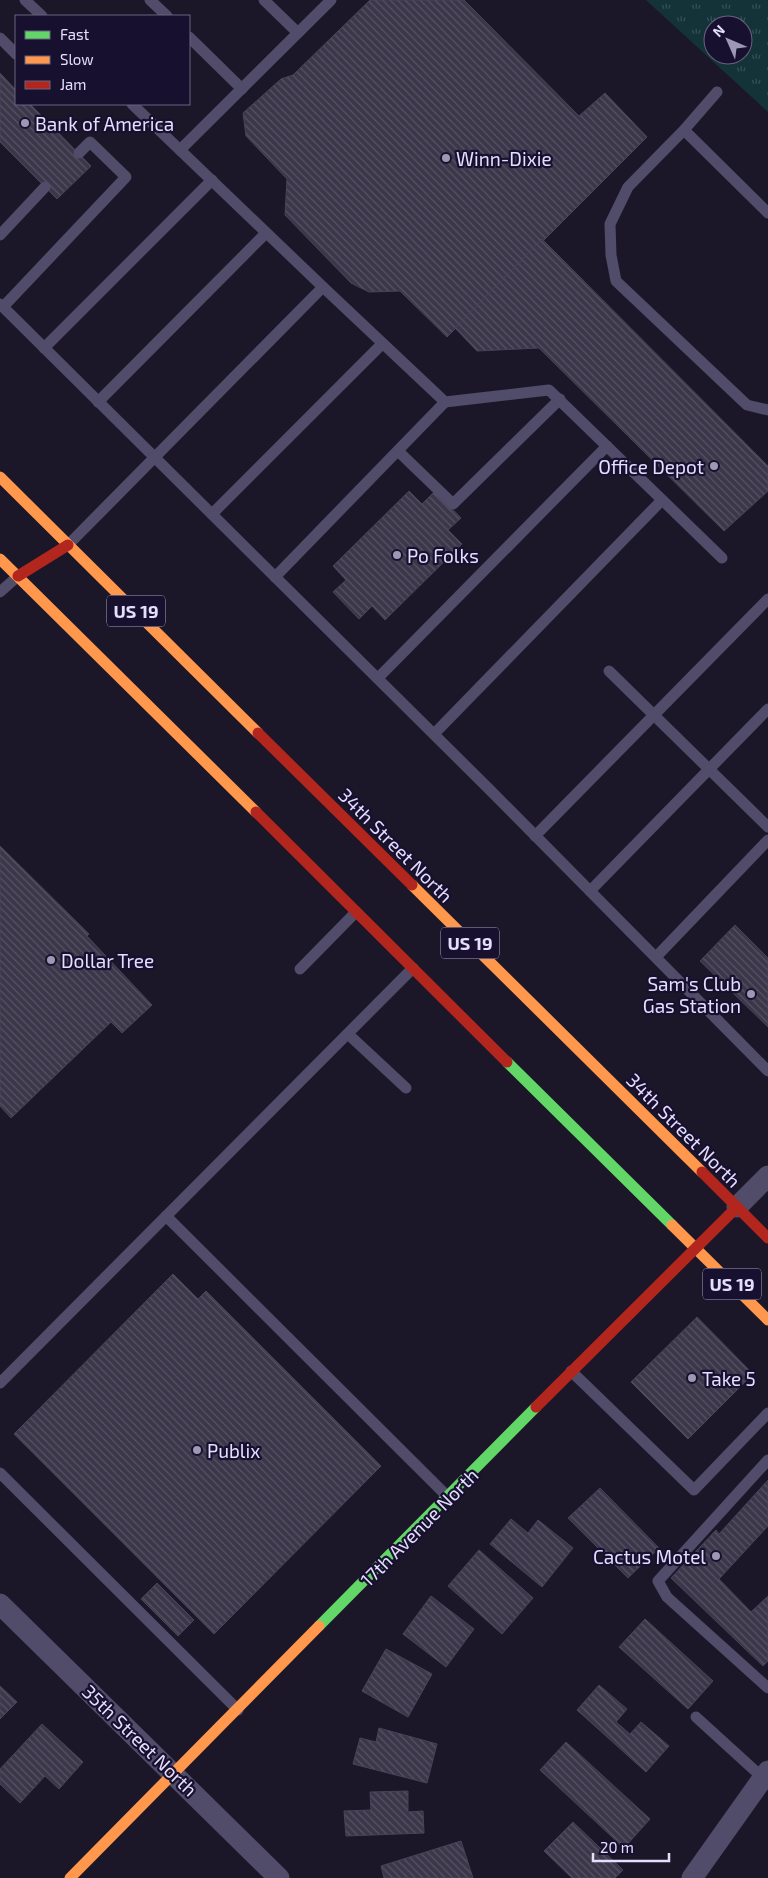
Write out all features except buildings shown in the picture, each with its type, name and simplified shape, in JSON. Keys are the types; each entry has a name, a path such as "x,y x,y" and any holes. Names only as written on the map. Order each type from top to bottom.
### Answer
{"main road":[{"name":"34th Street North","path":"0,477 768,1238"},
{"path":"18,576 68,545"},
{"name":"US 19","path":"0,559 768,1320"},
{"name":"17th Avenue North","path":"70,1878 737,1207"}],"street":[{"name":"17th Avenue North","path":"737,1207 768,1176"},
{"name":"35th Street North","path":"0,1604 279,1878"},
{"path":"692,1878 766,1775"}],"lane":[{"path":"25,0 41,15"},
{"path":"150,0 166,15"},
{"path":"264,0 298,33"},
{"path":"180,150 331,0"},
{"path":"0,38 15,53"},
{"path":"190,38 242,89"},
{"path":"717,92 684,130 628,187 610,224 611,255 616,281 747,405 768,410"},
{"path":"133,105 322,287 445,402"},
{"path":"684,130 768,213"},
{"path":"79,153 90,142 126,177 1,305 378,678 768,1071"},
{"path":"44,348 212,180"},
{"path":"0,235 45,187"},
{"path":"98,402 266,232"},
{"path":"68,545 322,287"},
{"path":"212,514 382,344"},
{"path":"275,577 445,402 550,390 722,558"},
{"path":"398,451 453,504 560,399"},
{"path":"378,678 607,446"},
{"path":"434,734 662,500"},
{"path":"0,592 18,576"},
{"path":"535,836 768,599"},
{"path":"609,671 768,827"},
{"path":"590,891 768,709"},
{"path":"656,957 768,840"},
{"path":"300,969 356,912"},
{"path":"0,1383 413,968"},
{"path":"348,1034 406,1088"},
{"path":"166,1216 448,1497"},
{"path":"572,1371 694,1490 768,1413"},
{"path":"768,1460 658,1582 668,1597 768,1688"},
{"path":"0,1473 238,1710"},
{"path":"696,1717 766,1775"}],"green space":[{"path":"646,0 768,0 768,112 717,65 753,65 753,15 703,15 703,52"}],"traffic: fast":[{"path":"507,1062 672,1225"},
{"path":"319,1626 536,1407"}],"traffic: slow":[{"path":"0,477 258,733"},
{"path":"0,559 256,812"},
{"path":"412,885 702,1172"},
{"path":"672,1225 768,1320"},
{"path":"70,1878 319,1626"}],"traffic: jam":[{"path":"18,576 68,545"},
{"path":"258,733 412,885"},
{"path":"256,812 507,1062"},
{"path":"702,1172 768,1238"},
{"path":"536,1407 737,1207"}],"place":[{"name":"Bank of America","path":"25,123"},
{"name":"Winn-Dixie","path":"446,158"},
{"name":"Office Depot","path":"714,466"},
{"name":"Po Folks","path":"397,555"},
{"name":"Dollar Tree","path":"51,960"},
{"name":"Sam's Club Gas Station","path":"751,994"},
{"name":"Take 5","path":"692,1378"},
{"name":"Publix","path":"197,1450"},
{"name":"Cactus Motel","path":"716,1556"}]}
